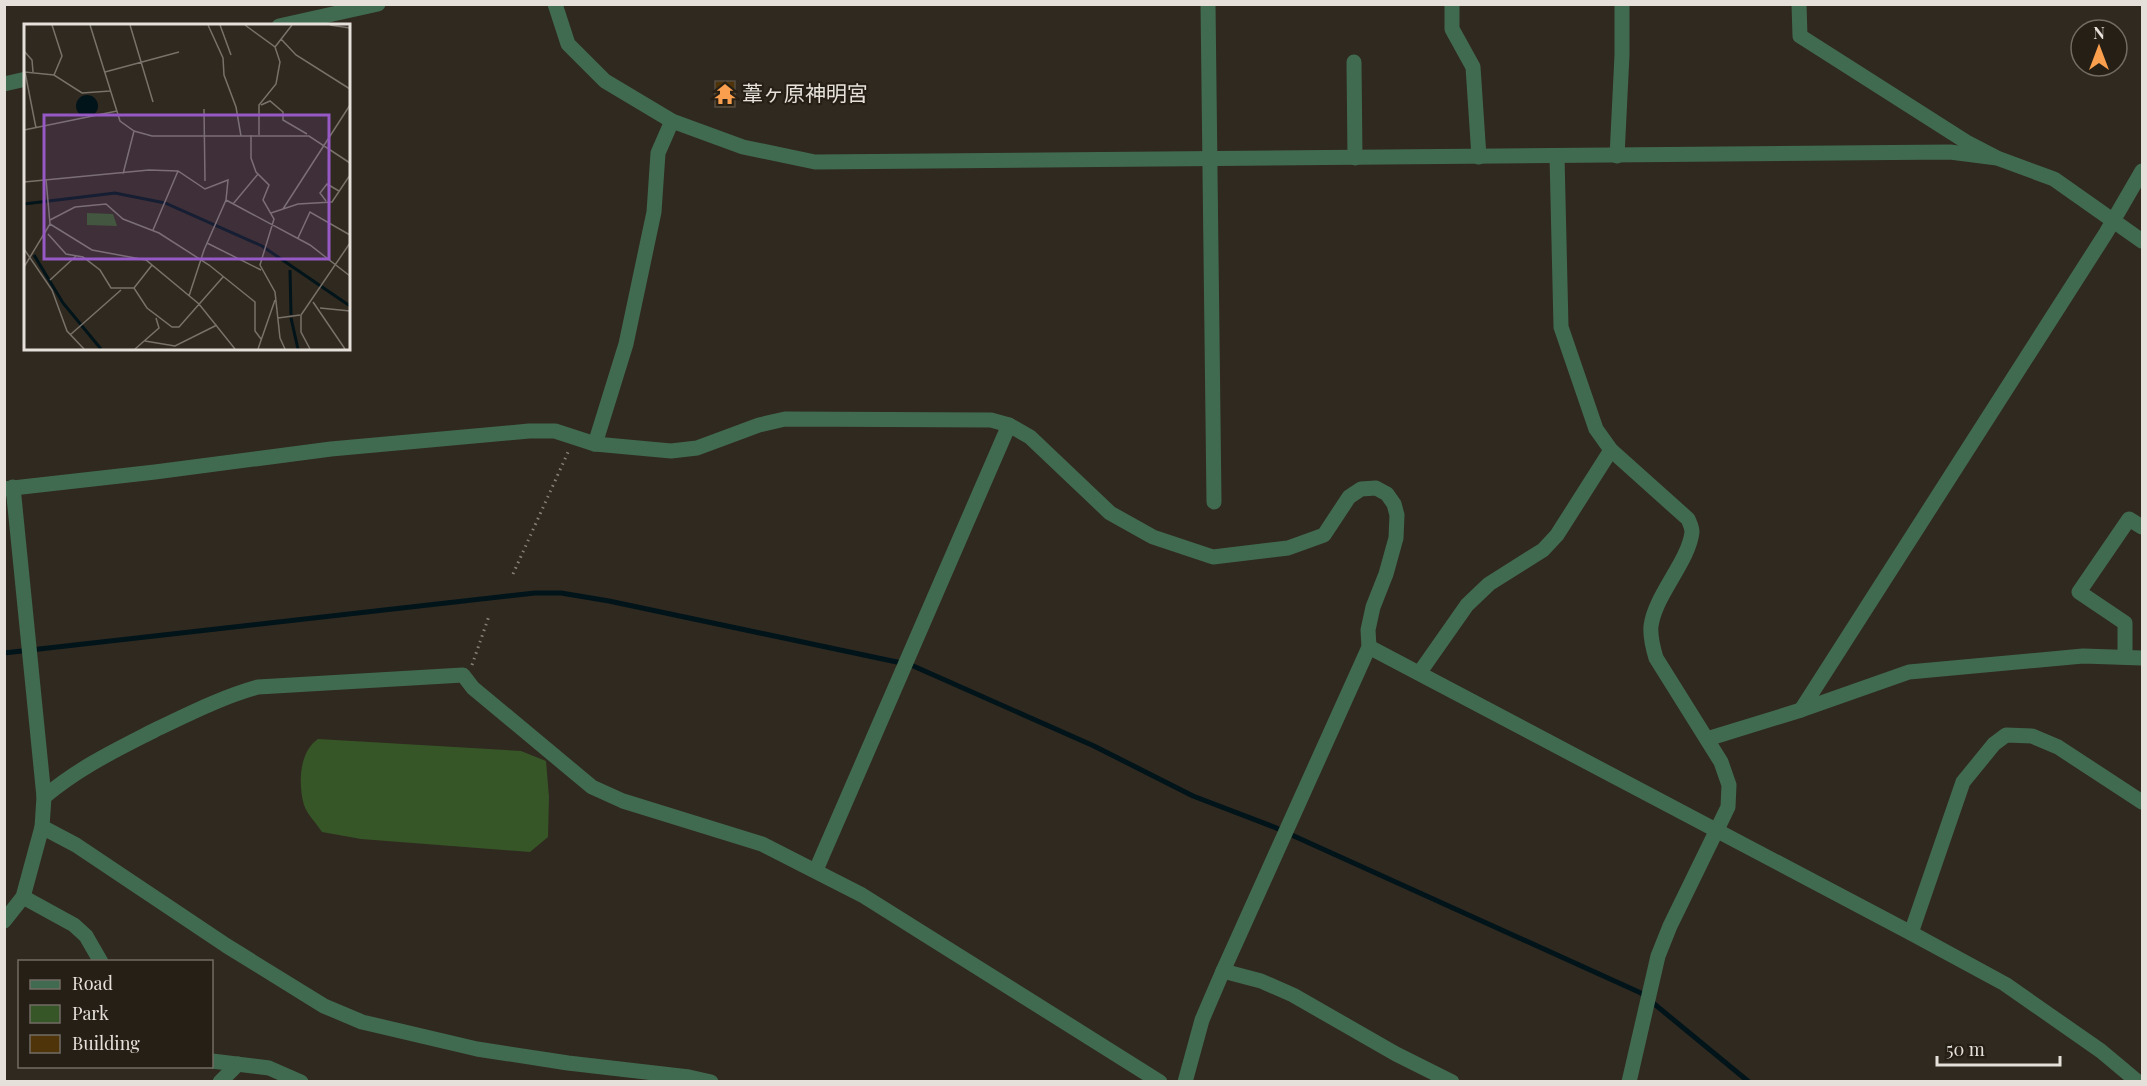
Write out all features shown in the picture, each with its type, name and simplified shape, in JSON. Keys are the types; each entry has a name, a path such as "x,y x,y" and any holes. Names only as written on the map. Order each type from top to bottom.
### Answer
{"street":[{"path":"288,24 378,4"},
{"path":"555,4 568,44 604,81 672,121 743,147 815,162 1950,152 1997,158"},
{"path":"1208,4 1214,502"},
{"path":"1452,4 1452,29 1473,67 1479,157"},
{"path":"1617,156 1622,4"},
{"path":"1799,4 1800,36 1968,143 1997,158 2054,179 2142,241"},
{"path":"1354,62 1355,158"},
{"path":"4,84 24,79"},
{"path":"595,444 626,345 654,212 658,153 672,121"},
{"path":"1557,156 1562,327 1596,429 1611,450 1688,519 1692,529 1690,542 1656,610 1651,626 1651,640 1656,658 1721,762 1729,785 1728,807 1670,926 1658,956 1629,1082"},
{"path":"1801,710 2142,171"},
{"path":"4,921 24,897 42,827 44,797 9,488 331,449 529,431 555,431 595,444 671,451 697,448 759,425 785,419 991,420 1009,424 1030,436 1110,513 1153,537 1214,557 1288,548 1324,535 1349,497 1361,489 1376,488 1387,494 1394,504 1397,515 1396,538 1386,574 1373,607 1368,630 1369,646 1202,1020 1185,1082"},
{"path":"816,870 1009,424"},
{"path":"1420,672 1467,605 1490,584 1543,550 1557,535 1611,450"},
{"path":"2125,657 2125,623 2079,592 2129,519 2142,527"},
{"path":"1369,646 2005,984 2101,1051 2138,1082"},
{"path":"1707,739 1801,710 1910,672 2083,656 2142,658"},
{"path":"44,797 68,777 102,756 234,694 258,687 464,675 473,688 592,787 622,801 762,844 816,870 862,895 1160,1082"},
{"path":"1911,933 1963,782 1994,744 2006,735 2032,736 2058,747 2142,802"},
{"path":"42,827 76,845 163,904 324,1006 362,1022 477,1049 568,1063 689,1077 711,1082"},
{"path":"24,897 74,925 86,936 99,960"},
{"path":"1223,971 1261,981 1293,995 1396,1054 1452,1082"},
{"path":"213,1061 269,1068 301,1082"},
{"path":"220,1082 238,1064"}],"path":[{"path":"513,574 575,438"},
{"path":"464,675 471,668 489,616"}],"green space":[{"path":"318,739 521,751 546,761 549,797 548,837 530,852 361,839 322,832 305,808 301,788 304,760 307,752"}],"building":[{"name":"葦ヶ原神明宮","path":"715,81 735,81 735,107 715,107"}],"waterway":[{"path":"4,653 535,593 561,593 609,601 911,665 1094,746 1193,796 1274,827 1641,993 1749,1082"}],"place":[{"name":"葦ヶ原神明宮","path":"725,94"}]}
